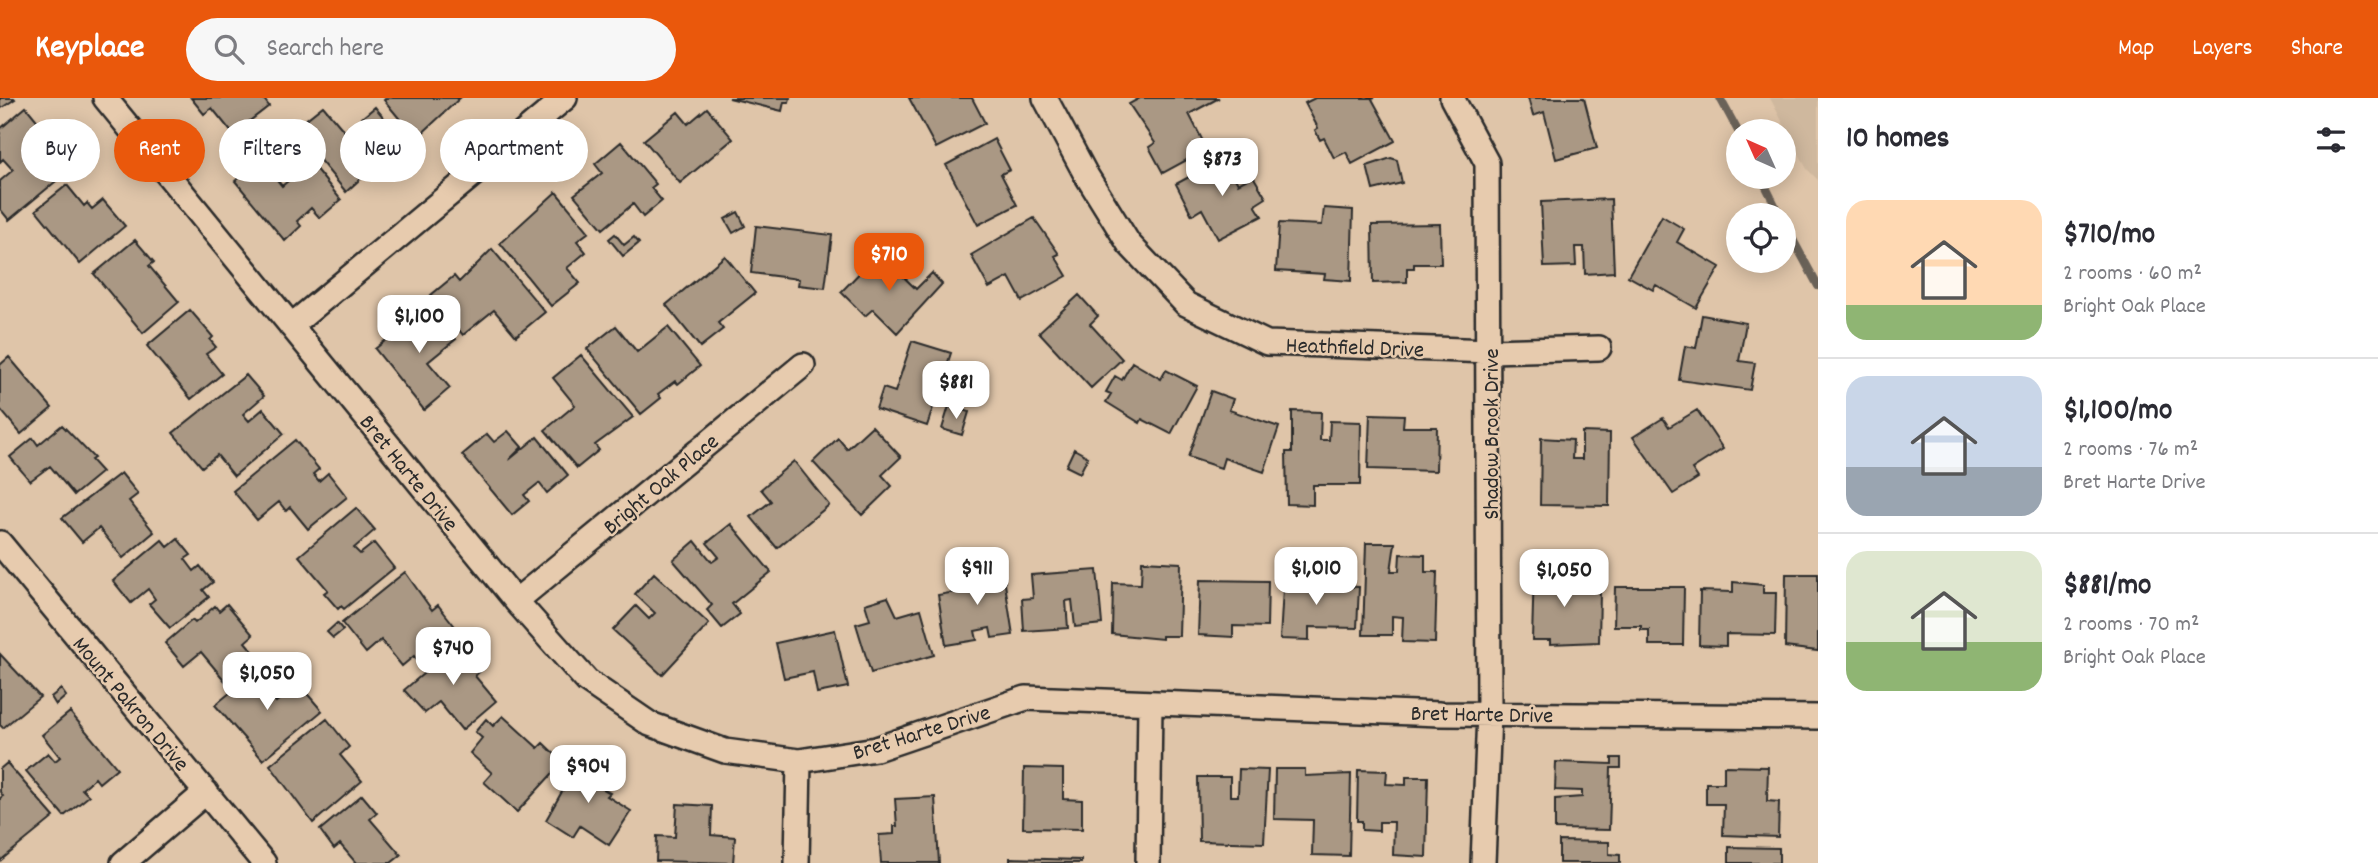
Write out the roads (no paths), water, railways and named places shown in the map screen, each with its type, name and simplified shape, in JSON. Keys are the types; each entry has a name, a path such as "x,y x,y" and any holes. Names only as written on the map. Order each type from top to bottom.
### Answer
{"street":[{"name":"Bret Harte Drive","path":"105,98 516,601 587,681 650,724 725,751 799,761 876,749 1026,698 1489,714 1818,717"},
{"path":"291,326 565,98"},
{"name":"Heathfield Drive","path":"1045,98 1129,244 1186,303 1267,344 1490,351 1599,348"},
{"name":"Shadow Brook Drive","path":"1452,98 1487,163 1490,351 1489,714 1483,863"},
{"name":"Bright Oak Place","path":"516,601 803,365"},
{"name":"Mount Pakron Drive","path":"0,543 264,863"},
{"path":"1148,863 1150,703"},
{"path":"797,863 799,761"},
{"path":"123,863 206,792"}],"waterway":[{"path":"1720,98 1731,119"},
{"path":"1767,189 1774,203"},
{"path":"1796,245 1818,286"}]}
